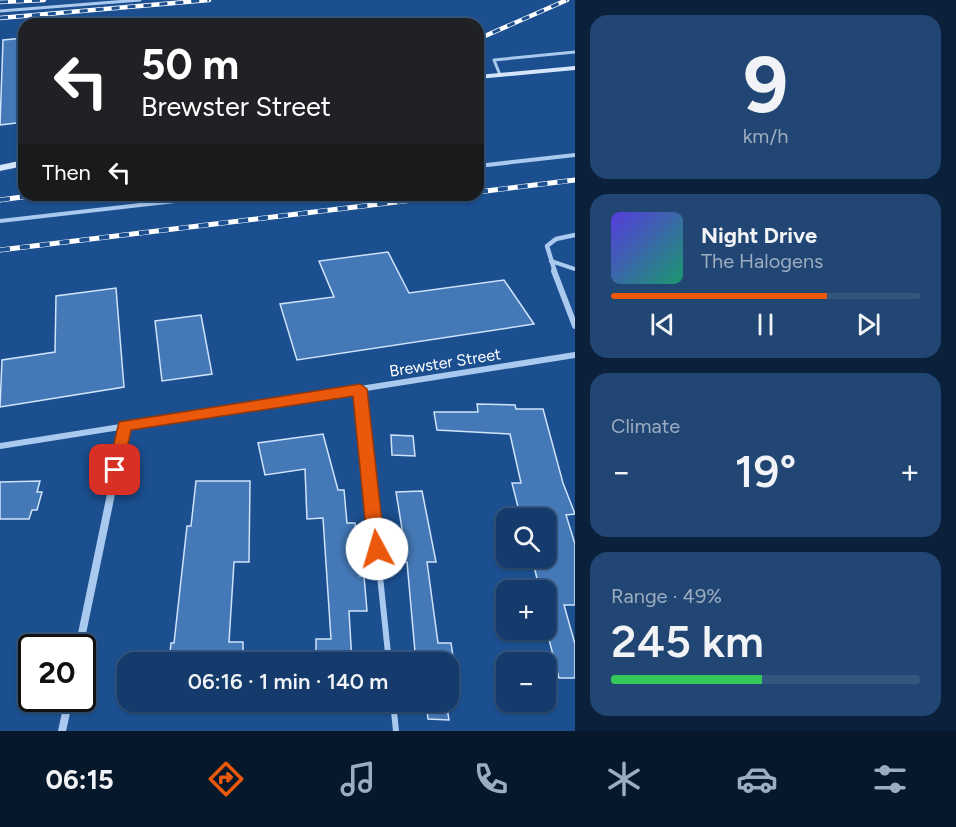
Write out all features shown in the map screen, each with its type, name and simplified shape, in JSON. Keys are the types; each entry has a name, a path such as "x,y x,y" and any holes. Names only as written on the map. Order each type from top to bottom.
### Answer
{"street":[{"path":"484,76 575,68"},
{"path":"0,168 18,164"},
{"path":"575,235 556,239 547,246 575,326"},
{"name":"Brewster Street","path":"0,446 575,356"},
{"path":"82,634 124,426"},
{"path":"62,731 66,712"}],"lane":[{"path":"90,0 95,4"},
{"path":"0,11 140,0"},
{"path":"500,75 494,60 575,52"},
{"path":"484,165 575,155"},
{"path":"0,221 175,201"},
{"path":"551,261 575,269"},
{"path":"360,389 388,652"},
{"path":"394,712 396,731"}],"building":[{"path":"18,39 18,123 0,125 3,40"},
{"path":"388,252 409,293 504,280 534,324 297,360 280,304 334,297 319,261"},
{"path":"116,288 124,387 0,407 2,360 55,352 56,296"},
{"path":"201,315 212,374 162,381 155,321"},
{"path":"477,404 515,405 516,409 543,409 563,483 575,514 566,515 575,544 575,605 564,605 575,644 575,678 559,678 556,652 552,652 549,640 556,640 556,580 537,580 534,568 556,568 556,508 518,508 512,483 521,483 510,434 437,430 434,412 478,412"},
{"path":"323,434 338,490 344,490 347,523 355,523 360,576 364,576 367,611 349,611 351,652 316,652 316,639 331,639 323,518 307,519 305,469 265,475 258,443"},
{"path":"391,435 413,436 415,456 392,455"},
{"path":"40,481 37,492 42,492 37,510 32,510 29,519 0,519 0,482"},
{"path":"196,481 250,481 249,562 234,562 229,642 243,642 243,652 170,652 171,643 174,643 187,526 191,526"},
{"path":"422,491 436,562 427,562 438,643 451,643 452,652 415,652 407,562 403,562 400,535 403,535 396,492"},
{"path":"427,712 448,712 449,720 428,719"}],"railway":[{"path":"0,2 44,0"},
{"path":"0,18 209,0"},
{"path":"484,36 567,0"},
{"path":"484,191 575,180"},
{"path":"0,200 18,198"},
{"path":"0,250 404,201"}],"route":[{"path":"115,470 124,426 360,389 377,549"}]}
